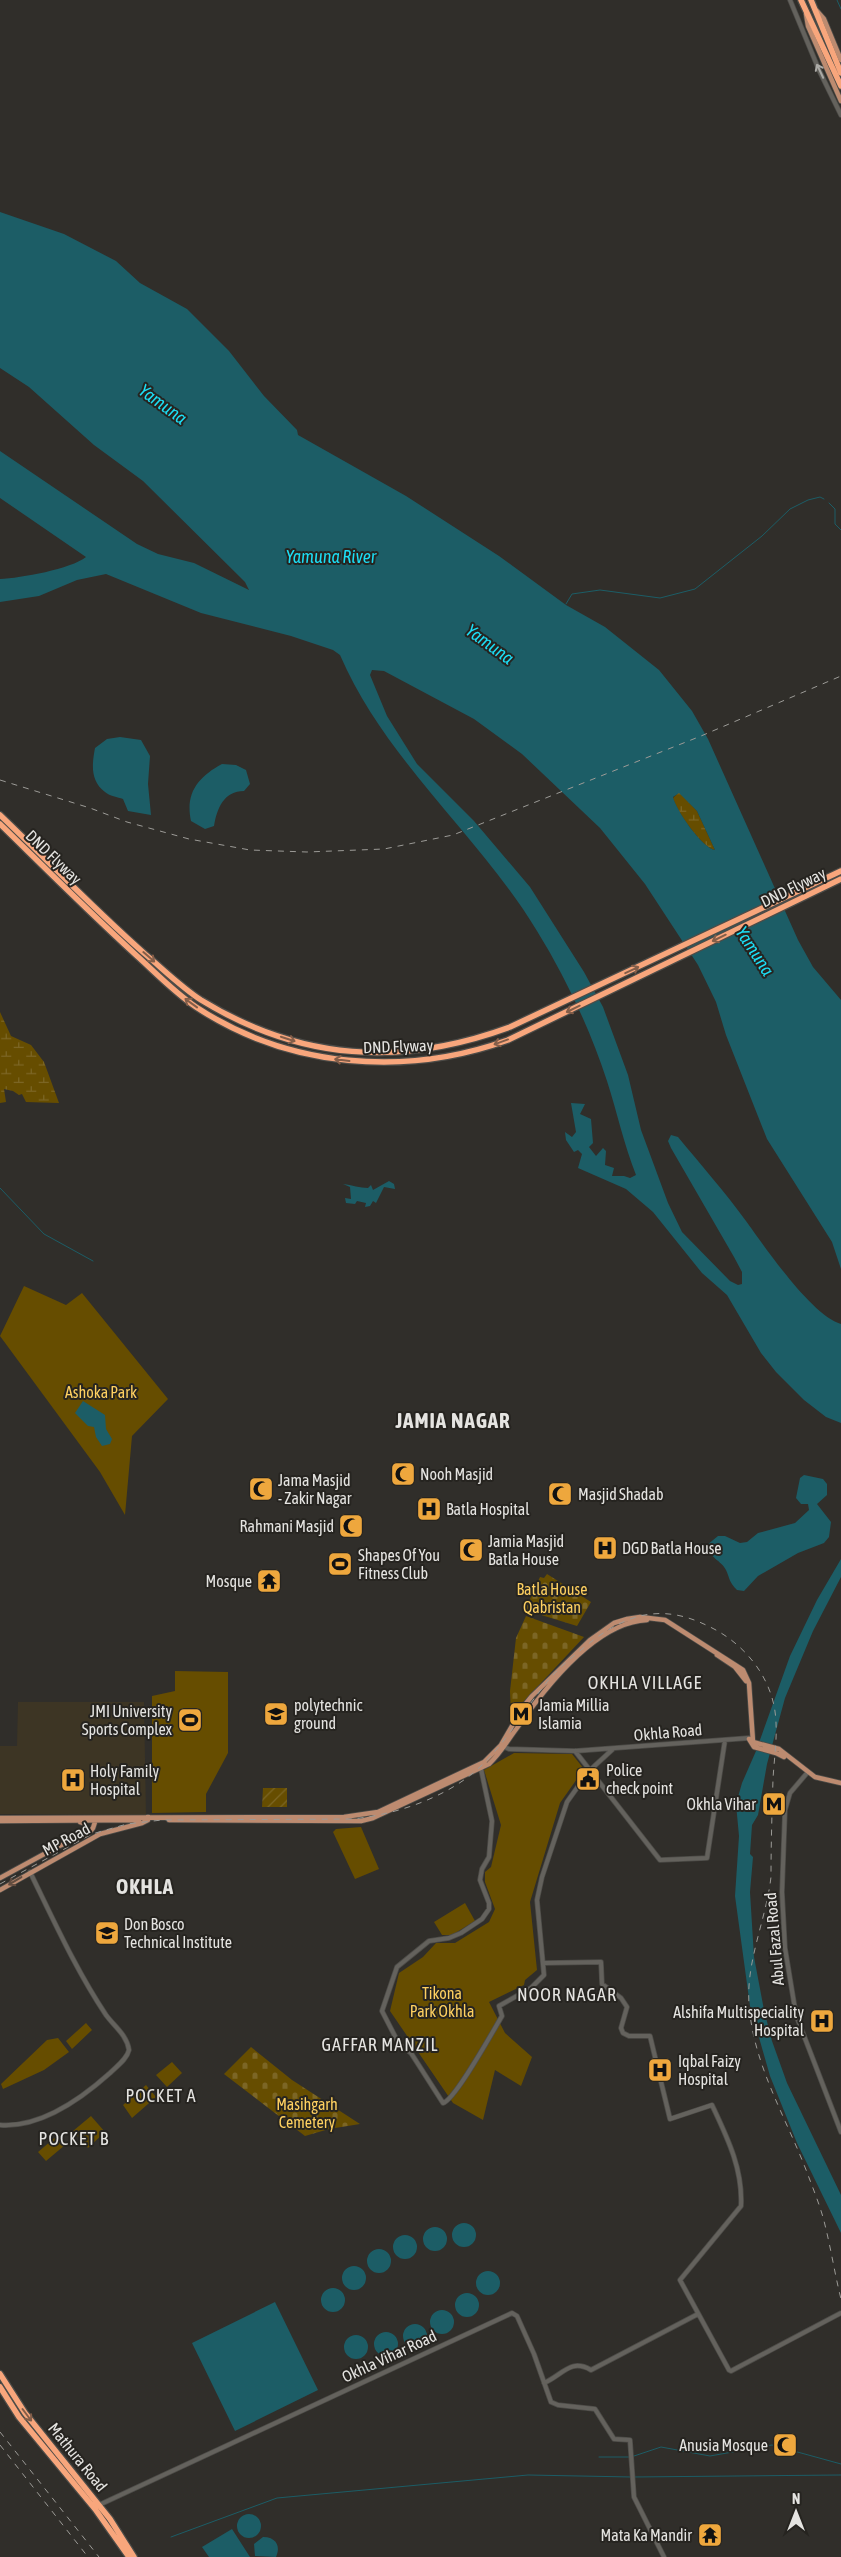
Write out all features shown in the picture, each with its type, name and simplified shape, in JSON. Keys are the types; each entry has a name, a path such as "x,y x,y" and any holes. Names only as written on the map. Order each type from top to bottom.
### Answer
{"highway":[{"path":"801,0 841,86"},
{"path":"813,2 841,73"},
{"name":"DND Flyway","path":"0,815 118,930 200,999 255,1028 314,1046 378,1054 438,1047 482,1037 541,1013 840,871"},
{"name":"DND Flyway","path":"0,824 178,993 224,1023 286,1048 330,1058 368,1063 437,1060 481,1050 546,1022 840,880"},
{"name":"Mathura Road","path":"0,2374 25,2413 99,2505 134,2557"},
{"name":"Mathura Road","path":"0,2387 19,2417 95,2509 129,2557"}],"main road":[{"path":"813,2 824,19 841,60"},
{"path":"805,9 808,26 841,101"},
{"path":"274,1819 344,1817 372,1814 484,1762 502,1746 523,1707 532,1696 590,1640 614,1623 640,1617 665,1620 743,1670 748,1683 751,1739 755,1745"},
{"path":"0,1820 370,1819 489,1764 552,1682 590,1646 612,1630 639,1620 654,1620 676,1629 735,1667 743,1675 747,1687 749,1738 755,1745 774,1750 806,1774 841,1784"},
{"path":"0,1820 96,1819"},
{"name":"MP Road","path":"0,1878 80,1838 94,1828 96,1819"},
{"name":"MP Road","path":"0,1890 100,1834 148,1819"},
{"path":"76,1820 86,1825 85,1832 80,1838"},
{"path":"94,1828 100,1834"}],"street":[{"path":"790,0 819,70 841,115"},
{"name":"Okhla Road","path":"502,1746 509,1749 575,1751 749,1738"},
{"path":"575,1751 660,1860 706,1858 725,1740"},
{"path":"480,1769 492,1821 489,1857 482,1869 480,1880 490,1903 489,1909 482,1919 461,1933 449,1938 429,1941 397,1967 382,2011 399,2044 411,2053 442,2103 448,2102 502,2016 499,2006 541,1980 544,1976 545,1963 537,1900 538,1890 566,1805 589,1771 613,1749"},
{"name":"Abul Fazal Road","path":"806,1774 790,1793 784,1810 782,1892 785,1948 796,2015 841,2132"},
{"path":"0,2124 27,2122 68,2104 101,2080 125,2058 129,2050 125,2039 108,2018 79,1973 30,1872"},
{"path":"545,1963 601,1962 601,1982 621,1998 627,2007 621,2028 623,2033 626,2035 650,2036 670,2119 712,2105 740,2173 742,2187 740,2208 680,2278 730,2371 840,2314"},
{"name":"Okhla Vihar Road","path":"99,2505 510,2313 517,2316 534,2354 548,2397 554,2404 595,2410 614,2439 630,2440 632,2477 637,2504 664,2557"},
{"path":"544,2383 575,2365 581,2365 590,2370 698,2314"}],"shaded area":[{"name":"Holy Family Hospital","path":"18,1702 144,1702 146,1815 0,1814 0,1746 17,1746"}],"green space":[{"path":"679,792 697,811 715,850 703,843 679,811 673,798"},
{"path":"0,1012 11,1036 31,1045 44,1062 59,1103 26,1102 22,1094 19,1095 4,1089 6,1102 0,1103"},
{"name":"Ashoka Park","path":"24,1286 66,1305 82,1293 168,1399 132,1436 125,1515 100,1472 0,1336"},
{"name":"Batla House Qabristan","path":"547,1574 591,1602 577,1626 525,1610 540,1577 544,1578"},
{"path":"526,1616 584,1637 511,1715 510,1691 516,1638"},
{"name":"JMI University Sports Complex","path":"175,1671 228,1672 228,1753 206,1794 206,1812 152,1813 152,1696 175,1691"},
{"name":"Tikona Park Okhla","path":"514,1753 572,1754 584,1769 560,1803 530,1902 537,1970 525,1980 524,1985 489,2002 505,2033 532,2057 521,2086 495,2070 483,2120 453,2103 390,2011 399,1973 423,1957 436,1943 455,1943 489,1922 495,1909 485,1882 485,1872 491,1867 501,1825 484,1770"},
{"path":"263,1788 287,1788 287,1807 262,1807"},
{"path":"361,1827 379,1869 355,1879 333,1832 336,1829"},
{"path":"465,1903 475,1921 452,1935 442,1935 434,1922"},
{"path":"86,2023 92,2030 72,2049 66,2041"},
{"path":"58,2038 69,2052 44,2070 3,2089 1,2084 47,2040"},
{"name":"Masihgarh Cemetery","path":"251,2047 292,2080 360,2124 329,2129 305,2136 224,2074"},
{"path":"172,2062 182,2073 167,2087 156,2075"},
{"path":"146,2085 156,2097 132,2118 123,2105"},
{"path":"91,2116 105,2132 88,2148 73,2131"},
{"path":"58,2135 65,2145 46,2161 38,2152"}],"water":[{"name":"Yamuna River","path":"0,212 64,234 116,261 140,283 187,309 229,351 264,396 297,430 298,435 406,496 499,556 566,605 605,627 659,670 692,711 708,739 798,940 813,967 841,1000 841,1269 832,1242 767,1139 726,1035 716,1002 698,965 645,884 600,828 522,754 474,719 384,671 372,670 370,675 387,716 417,764 474,821 530,887 584,972 603,1007 628,1075 641,1130 668,1203 682,1232 730,1281 738,1285 742,1284 742,1272 671,1148 668,1141 671,1135 678,1137 713,1179 789,1279 816,1308 841,1324 841,1423 826,1417 804,1400 776,1372 761,1353 727,1295 702,1273 653,1212 626,1189 578,1168 582,1154 578,1150 574,1152 566,1140 565,1132 572,1137 576,1132 571,1103 585,1104 580,1114 591,1119 593,1143 589,1147 596,1156 603,1148 606,1151 605,1165 614,1168 612,1176 630,1178 636,1175 611,1093 593,1042 576,1004 537,931 488,862 407,763 382,729 359,693 340,655 333,650 291,636 201,613 106,574 77,580 39,596 0,602 0,579 58,569 86,557 0,498 0,451 137,544 158,554 194,563 249,590 245,582 143,481 94,445 29,387 0,368","holes":["679,793 697,811 715,850 703,843 690,828 673,797"]},
{"path":"120,737 141,740 150,756 148,784 151,815 128,811 123,799 111,795 100,788 94,777 93,760 95,748 107,739"},
{"path":"222,764 236,765 246,770 250,784 244,791 227,797 217,813 214,826 205,829 191,821 190,802 192,794 195,787 206,774"},
{"path":"389,1181 394,1184 395,1189 384,1187 376,1203 373,1201 370,1206 365,1207 366,1203 357,1201 355,1204 346,1203 345,1198 351,1199 350,1187 343,1184 362,1188 368,1188 371,1185 373,1190"},
{"path":"83,1401 105,1415 106,1429 112,1439 110,1444 102,1446 96,1437 94,1427 88,1426 75,1413"},
{"path":"804,1475 823,1479 827,1484 827,1495 817,1504 831,1522 829,1537 824,1543 798,1553 758,1576 744,1591 737,1590 731,1583 724,1567 710,1553 707,1545 718,1536 725,1536 740,1543 747,1542 758,1533 795,1523 809,1510 808,1504 801,1504 796,1498 800,1478"},
{"path":"841,1559 841,1577 813,1631 785,1698 767,1764 758,1815 752,1825 750,1854 753,1857 750,1892 754,1957 772,2041 787,2083 841,2195 841,2233 797,2143 770,2076 750,2006 735,1896 739,1836 736,1804 742,1783 756,1751 790,1656 817,1600"},
{"path":"464,2223 469,2224 475,2230 475,2240 469,2246 464,2247 459,2246 453,2240 452,2235 453,2230 459,2224"},
{"path":"435,2227 440,2228 446,2234 446,2244 440,2250 435,2251 430,2250 424,2244 423,2239 424,2234 430,2228"},
{"path":"405,2235 410,2236 416,2242 416,2252 410,2258 405,2259 400,2258 394,2252 393,2247 394,2242 400,2236"},
{"path":"379,2249 384,2250 390,2256 390,2266 384,2272 379,2273 374,2272 368,2266 367,2261 368,2256 374,2250"},
{"path":"354,2266 359,2267 365,2273 365,2283 359,2289 354,2290 349,2289 343,2283 342,2278 343,2273 349,2267"},
{"path":"488,2271 493,2272 499,2278 499,2288 493,2294 488,2295 483,2294 477,2288 476,2283 477,2278 483,2272"},
{"path":"333,2288 338,2289 344,2295 344,2305 338,2311 333,2312 328,2311 322,2305 321,2300 322,2295 328,2289"},
{"path":"467,2293 472,2294 478,2300 478,2310 472,2316 467,2317 462,2316 456,2310 455,2305 456,2300 462,2294"},
{"path":"275,2302 318,2390 235,2431 192,2343"},
{"path":"442,2310 447,2311 453,2317 453,2327 447,2333 442,2334 437,2333 431,2327 430,2322 431,2317 437,2311"},
{"path":"415,2324 420,2325 426,2331 426,2341 420,2347 415,2348 410,2347 404,2341 403,2336 404,2331 410,2325"},
{"path":"386,2332 391,2333 397,2339 397,2349 391,2355 386,2356 381,2355 375,2349 374,2344 375,2339 381,2333"},
{"path":"356,2335 361,2336 367,2342 367,2352 361,2358 356,2359 351,2358 345,2352 344,2347 345,2342 351,2336"},
{"path":"249,2514 258,2517 261,2526 258,2535 249,2538 240,2535 237,2526 240,2517"},
{"path":"232,2529 250,2557 209,2557 202,2547"},
{"path":"263,2537 274,2540 278,2546 276,2557 255,2556 254,2544"}],"waterway":[{"path":"837,0 841,9"},
{"path":"566,604 572,594 600,590 660,598 695,589 762,536 790,509 808,500 820,497 824,499"},
{"path":"829,503 835,509 835,524 841,530"},
{"path":"0,1188 44,1234 93,1261"},
{"path":"599,2457 631,2457 661,2447 710,2456 772,2445 841,2464"},
{"path":"171,2537 277,2498 528,2475 632,2477 841,2475"}],"railway":[{"path":"0,780 90,808 127,822 189,839 250,850 307,852 384,849 453,835 701,736 841,676"},
{"path":"0,1884 92,1834 127,1824 162,1820 352,1819 383,1814 428,1800 455,1786 479,1768 508,1735 556,1672 581,1650 611,1628 641,1616 656,1614 673,1614 690,1618 708,1626 734,1642 756,1665 764,1678 774,1707 776,1737 771,1877 750,1972 749,2004 752,2027 764,2070 800,2154 822,2212 841,2299"},
{"path":"0,2432 99,2557"},
{"path":"0,2445 88,2557"}],"place":[{"name":"Nooh Masjid","path":"403,1474"},
{"name":"Jama Masjid - Zakir Nagar","path":"261,1489"},
{"name":"Masjid Shadab","path":"560,1494"},
{"name":"Batla Hospital","path":"429,1509"},
{"name":"Rahmani Masjid","path":"351,1526"},
{"name":"DGD Batla House","path":"605,1548"},
{"name":"Jamia Masjid Batla House","path":"471,1550"},
{"name":"Shapes Of You Fitness Club","path":"340,1564"},
{"name":"Mosque","path":"269,1581"},
{"name":"polytechnic ground","path":"276,1714"},
{"name":"Jamia Millia Islamia","path":"521,1714"},
{"name":"JMI University Sports Complex","path":"190,1720"},
{"name":"Police check point","path":"588,1779"},
{"name":"Holy Family Hospital","path":"73,1780"},
{"name":"Okhla Vihar","path":"774,1804"},
{"name":"Don Bosco Technical Institute","path":"107,1933"},
{"name":"Alshifa Multispeciality Hospital","path":"822,2021"},
{"name":"Iqbal Faizy Hospital","path":"660,2070"},
{"name":"Anusia Mosque","path":"785,2445"},
{"name":"Mata Ka Mandir","path":"710,2535"}],"district":[{"name":"JAMIA NAGAR","path":"453,1420"},
{"name":"OKHLA VILLAGE","path":"645,1682"},
{"name":"OKHLA","path":"145,1886"},
{"name":"NOOR NAGAR","path":"567,1994"},
{"name":"GAFFAR MANZIL","path":"380,2044"},
{"name":"POCKET A","path":"161,2095"},
{"name":"POCKET B","path":"74,2138"}],"water label":[{"name":"Yamuna","path":"163,404"},
{"name":"Yamuna","path":"490,644"},
{"name":"Yamuna","path":"755,951"}]}
